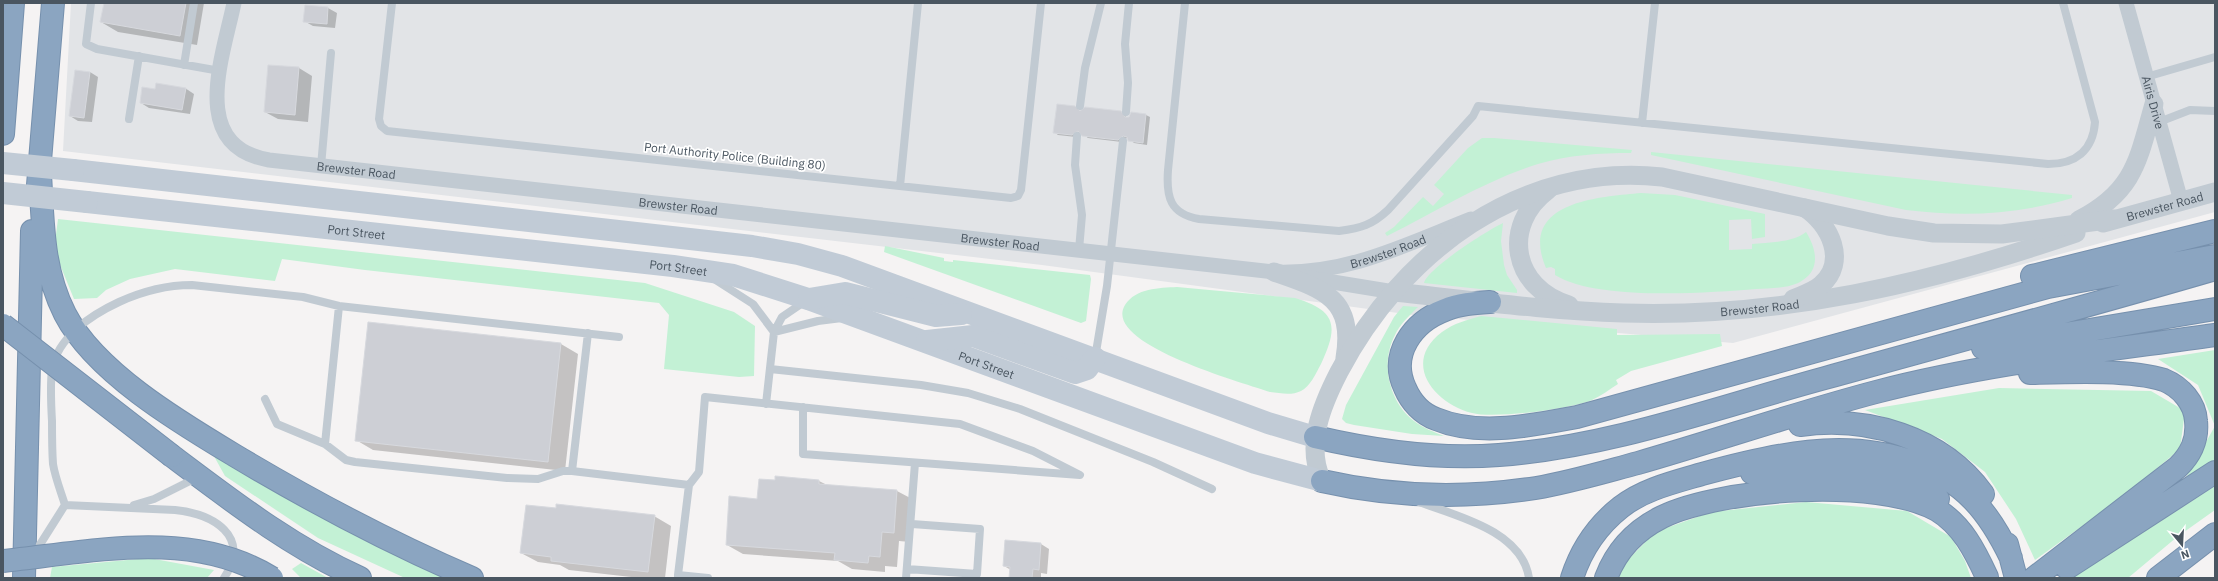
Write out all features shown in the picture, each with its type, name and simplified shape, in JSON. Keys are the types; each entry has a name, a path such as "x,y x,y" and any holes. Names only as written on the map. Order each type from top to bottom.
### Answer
{"highway":[{"path":"3,134 13,3"},
{"path":"24,574 30,268 33,209 40,174 53,3"},
{"path":"40,174 43,238 48,267 57,296 75,330 94,353 131,386 207,438 330,510 404,548 472,578"},
{"path":"1733,374 1914,312 2031,276 2215,231"},
{"path":"1490,302 1466,304 1437,313 1418,327 1404,343 1400,365 1403,384 1419,408 1435,419 1456,425 1478,427 1556,421 1599,412 2048,287 2215,256"},
{"path":"1315,437 1401,453 1464,456 1523,453 1547,450 1618,435 2215,269"},
{"path":"1817,380 1954,353 2215,309"},
{"path":"3,325 172,456 288,540 325,562 360,578"},
{"path":"1322,481 1393,493 1464,494 1536,488 1584,478 1703,445 1848,400 1908,385 2030,361 2215,335"},
{"path":"1908,385 1998,374 2089,372 2142,376 2164,380 2182,391 2188,399 2196,416 2197,435 2190,452 2185,459 2034,578"},
{"path":"1703,445 1789,427 1832,422 1876,427 1907,437 1952,461 1975,482 1998,522 2014,568"},
{"path":"1572,578 1584,550 1610,517 1632,499 1656,489 1721,469 1798,453 1834,450 1883,454 1933,471 1971,496 1993,524 2014,568"},
{"path":"1656,489 1716,477 1792,471 1849,471 1896,479 1930,493 1954,513 1974,542 1987,577"},
{"path":"2052,578 2215,472"},
{"path":"1606,578 1616,558 1630,539 1650,524 1673,512 1698,505 1749,496 1827,490 1886,494 1914,501 1937,511 1947,517 1963,534 1987,577"},
{"path":"2165,572 2215,534"},
{"path":"2165,572 2215,540"},
{"path":"3,561 130,548 173,548 216,555 252,568 272,578"}],"main road":[{"path":"3,163 775,250 842,266 1268,423 1315,437"},
{"name":"Port Street","path":"3,193 698,269 733,275 856,316 1255,463 1322,481"},
{"path":"808,299 844,293 936,316 971,313"},
{"path":"923,341 973,336 1075,373 1087,369 1095,358"}],"street":[{"name":"Brewster Road","path":"234,3 220,71 217,101 219,119 226,134 237,148 245,154 257,158 1274,272 1394,292 1593,312 1707,312 1772,308 1850,296 1894,286 2030,248 2114,219 2215,192"},
{"name":"Airis Drive","path":"2126,3 2181,201"},
{"path":"2068,226 2107,204 2125,184 2136,164 2156,113"},
{"name":"Brewster Road","path":"1274,272 1311,271 1361,262 1555,185 1600,176 1646,175 1677,179 1888,226 1934,233 2002,234 2114,219"},
{"path":"1555,185 1534,203 1523,223 1519,245 1522,265 1531,282 1538,290 1554,300 1593,312"},
{"path":"1772,308 1820,286 1831,273 1834,256 1831,238 1819,219 1804,207"},
{"name":"Brewster Road","path":"1322,481 1315,461 1315,437 1328,396 1344,363 1360,337 1394,292 1425,259 1444,243 1498,208"},
{"path":"1274,272 1318,290 1338,305 1346,323 1347,346 1344,363"}],"lane":[{"path":"92,3 86,44 97,49 220,71"},
{"path":"184,65 194,3"},
{"name":"Port Authority Police (Building 80)","path":"392,3 379,119 380,126 387,131 1011,198 1018,196 1021,190 1041,3"},
{"path":"900,186 918,3"},
{"path":"1080,106 1085,68 1101,3"},
{"path":"1126,112 1128,83 1125,44 1129,3"},
{"path":"1186,3 1167,183 1172,203 1178,211 1188,217 1339,231 1359,228 1376,221 1388,210 1473,116 1478,106 2048,164 2061,164 2072,161 2083,152 2089,143 2094,131 2095,122 2063,3"},
{"path":"1642,123 1655,3"},
{"path":"321,166 331,53"},
{"path":"129,119 139,56"},
{"path":"2146,77 2215,57"},
{"path":"2156,113 2190,110 2215,111"},
{"path":"1077,136 1075,165 1082,216 1079,250"},
{"path":"1095,358 1110,254 1123,141"},
{"path":"698,269 753,304 774,332"},
{"path":"24,574 65,505 53,465 51,394 53,368 58,355 75,330 98,312 131,296 154,288 175,285 303,297 339,306 588,332 619,337"},
{"path":"766,404 774,332 782,317 808,299"},
{"path":"325,444 339,306"},
{"path":"774,332 818,321 856,316"},
{"path":"572,471 588,332"},
{"path":"770,369 921,385 968,393 1028,412 1152,462 1212,489"},
{"path":"708,578 678,577 689,484 700,472 705,397 766,404 803,407 960,424 1033,451 1080,475 803,454 803,407"},
{"path":"265,399 277,424 325,444 346,460 355,462 507,478 538,479 563,471 572,471 689,484"},
{"path":"906,578 912,524 914,462"},
{"path":"130,507 154,499 199,476"},
{"path":"1393,493 1479,525 1510,542 1524,560 1529,578"},
{"path":"65,505 189,511 219,524 231,538 233,546 233,554 224,578"},
{"path":"907,569 977,574 980,529 912,524"}],"shaded area":[{"path":"71,3 2215,3 2215,212 1733,343 1413,315 1042,265 63,151"}],"green space":[{"path":"1482,138 1632,150 1631,153 1595,154 1561,158 1538,164 1480,187 1387,236 1385,233 1394,227 1423,197 1433,206 1444,194 1434,185 1468,148"},
{"path":"1651,152 2072,195 2072,198 2031,208 1990,213 1969,214 1906,210 1651,155"},
{"path":"1641,193 1675,195 1765,214 1765,237 1752,239 1751,219 1729,220 1729,250 1752,249 1752,244 1787,240 1801,236 1806,232 1814,251 1815,258 1812,270 1809,275 1798,283 1780,288 1709,292 1652,293 1597,289 1574,283 1555,275 1555,269 1551,267 1546,268 1540,246 1543,229 1552,216 1566,207 1584,201"},
{"path":"58,219 645,283 734,312 755,326 754,376 739,377 664,369 669,315 659,303 365,270 282,259 275,281 175,269 130,279 106,290 97,298 74,299 54,250"},
{"path":"1503,223 1501,241 1504,265 1507,275 1517,290 1517,293 1424,283 1428,276 1447,259 1472,241"},
{"path":"885,246 944,258 944,261 953,262 953,260 1090,275 1091,279 1086,321 1081,323 884,252"},
{"path":"1177,287 1295,298 1320,309 1327,315 1332,330 1327,351 1310,383 1297,393 1286,394 1270,392 1179,360 1154,347 1134,334 1123,320 1125,305 1130,299 1135,295 1148,290"},
{"path":"1403,306 1418,307 1399,327 1390,346 1388,370 1393,393 1405,413 1414,421 1425,428 1444,436 1412,434 1354,425 1346,423 1342,419 1346,405 1394,317"},
{"path":"1481,316 1617,329 1617,335 1720,334 1722,346 1631,371 1616,380 1618,384 1599,397 1582,403 1551,410 1514,414 1483,415 1458,408 1446,400 1435,391 1427,380 1423,369 1424,356 1430,344 1442,332 1456,324"},
{"path":"2215,350 2215,426 2198,385 2158,359"},
{"path":"1999,388 2151,391 2185,411 2180,449 2124,496 2035,560 2016,519 1985,472 1942,439 1865,410"},
{"path":"2215,426 2215,462 2184,481"},
{"path":"210,449 449,578 405,578 318,538 225,476"},
{"path":"2215,486 2215,510 2177,537 2128,578 2072,578"},
{"path":"1806,502 1907,511 1951,537 1965,561 1971,578 1619,578 1620,568 1655,532 1711,512"},
{"path":"149,558 214,570 207,578 50,578 52,567"},
{"path":"301,563 328,578 301,578 292,569"}],"building":[{"path":"104,3 186,3 180,36 100,22"},
{"path":"305,5 328,7 327,24 303,22"},
{"path":"268,65 299,67 295,115 264,112"},
{"path":"75,70 90,72 84,118 69,116"},
{"path":"156,83 186,88 182,110 140,103 142,87 155,89"},
{"path":"1057,104 1075,106 1080,111 1085,107 1121,111 1125,117 1129,117 1131,112 1146,114 1143,143 1128,141 1127,137 1123,136 1118,140 1082,136 1078,131 1072,135 1053,133"},
{"path":"368,322 561,343 548,462 355,441"},
{"path":"775,476 819,480 819,484 897,490 894,533 882,532 880,557 869,556 868,563 834,560 835,553 726,545 729,496 757,499 759,479 775,480"},
{"path":"556,504 655,515 648,572 551,561 551,557 520,553 526,505 556,508"},
{"path":"1005,540 1041,543 1039,570 1033,569 1032,578 1009,578 1010,567 1003,566"}]}
